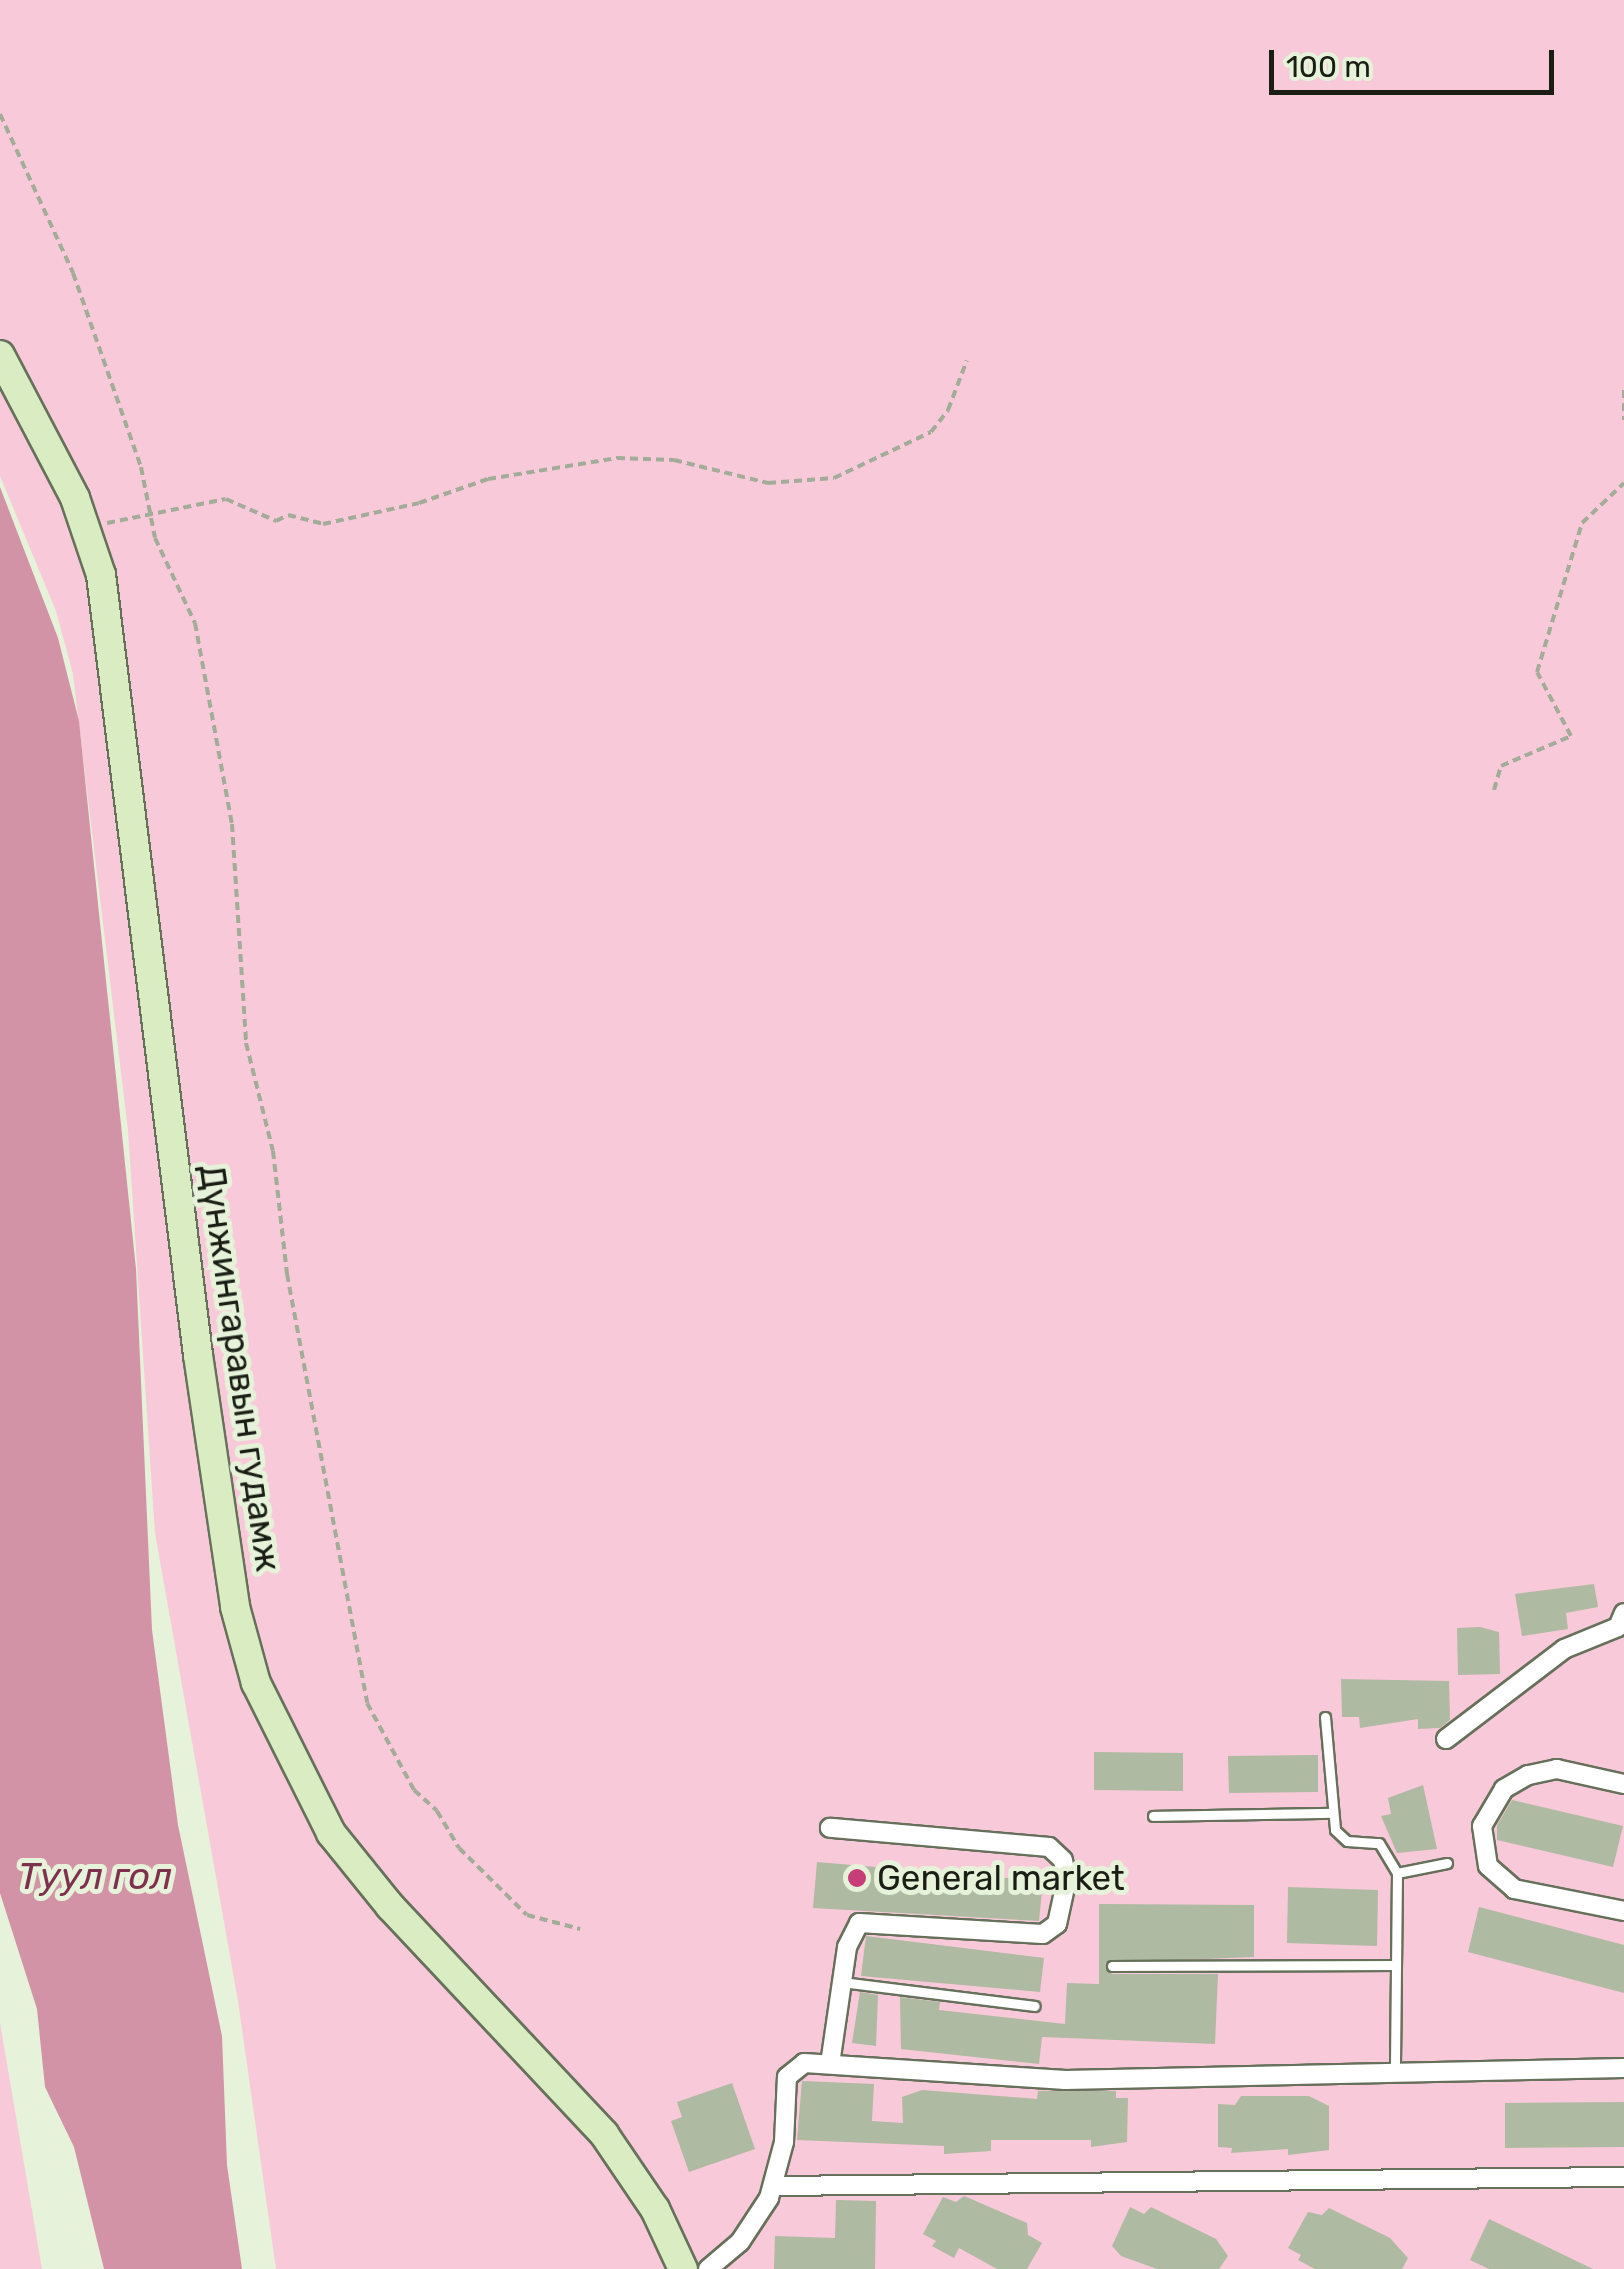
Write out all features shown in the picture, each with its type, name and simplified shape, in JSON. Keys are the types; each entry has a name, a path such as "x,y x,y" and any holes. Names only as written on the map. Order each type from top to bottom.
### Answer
{"main road":[{"name":"Дүнжингаравын гудамж","path":"0,355 88,526 125,734 176,1186 228,1567 256,1683 331,1833 390,1906 595,2123 655,2209 684,2269"}],"street":[{"path":"1446,1739 1564,1649 1618,1628 1624,1612"},
{"path":"1624,1784 1557,1769 1528,1775 1504,1789 1482,1826 1488,1866 1514,1889 1624,1911"},
{"path":"830,1828 1049,1846 1062,1860 1067,1878 1057,1924 1043,1934 866,1920 847,1947 830,2064"},
{"path":"708,2269 747,2234 774,2186 787,2077 804,2063 1066,2080 1624,2068"},
{"path":"774,2186 1624,2177"}],"lane":[{"path":"1325,1717 1330,1813 1339,1837 1379,1843 1397,1873 1394,2074"},
{"path":"1153,1816 1330,1813"},
{"path":"1397,1873 1446,1863"},
{"path":"1112,1966 1394,1964"},
{"path":"842,1982 1035,2006"}],"path":[{"path":"0,114 73,273 141,467 150,515 195,623 232,824 246,1043 273,1151 287,1274 368,1703 414,1790 460,1848 527,1915 580,1929"},
{"path":"88,526 226,499 276,521 288,515 322,524 419,503 488,479 617,458 674,460 768,483 818,480 864,469 931,432 948,410 967,360"},
{"path":"1624,390 1624,420"},
{"path":"1494,790 1501,766 1570,736 1536,672 1582,523 1624,483"}],"shaded area":[{"path":"0,0 1624,0 1624,2269 276,2269 238,2001 155,1533 128,1130 73,674 56,611 0,476"},
{"path":"0,2023 42,2269 0,2269"}],"water":[{"name":"Туул гол","path":"0,487 58,638 79,721 136,1269 152,1630 178,1825 222,2036 227,2165 242,2269 104,2269 74,2147 45,2087 37,2009 0,1893"}],"building":[{"path":"1594,1584 1598,1607 1566,1613 1568,1629 1522,1636 1515,1594"},
{"path":"1480,1627 1499,1632 1500,1674 1458,1675 1457,1628"},
{"path":"1341,1679 1449,1681 1450,1720 1440,1728 1418,1729 1418,1719 1360,1728 1359,1717 1342,1717"},
{"path":"1094,1752 1183,1753 1183,1791 1094,1790"},
{"path":"1318,1755 1318,1792 1229,1793 1228,1756"},
{"path":"1423,1785 1437,1849 1397,1853 1381,1816 1391,1814 1388,1798"},
{"path":"1512,1800 1623,1826 1613,1867 1497,1840 1497,1825"},
{"path":"817,1862 1043,1881 1039,1921 813,1908"},
{"path":"1288,1887 1378,1890 1377,1946 1287,1943"},
{"path":"1099,1904 1254,1905 1254,1957 1105,1963 1112,1974 1218,1974 1215,2044 1042,2037 1039,2064 901,2049 900,1997 940,2002 939,2010 1065,2024 1067,1983 1099,1984"},
{"path":"1479,1907 1624,1945 1624,1993 1468,1952"},
{"path":"866,1936 1044,1958 1040,1992 861,1976"},
{"path":"860,1992 878,1995 876,2046 852,2043"},
{"path":"802,2081 874,2084 872,2121 903,2123 902,2097 922,2090 1037,2099 1038,2091 1116,2091 1116,2098 1128,2098 1127,2142 1091,2147 1091,2140 991,2140 991,2151 944,2154 944,2146 797,2140"},
{"path":"732,2083 755,2149 689,2172 671,2121 682,2117 677,2102"},
{"path":"1241,2096 1309,2096 1329,2106 1329,2150 1288,2155 1288,2149 1231,2153 1232,2148 1218,2147 1218,2104 1235,2105"},
{"path":"1624,2102 1624,2147 1505,2148 1505,2103"},
{"path":"964,2196 1027,2223 1028,2235 1042,2243 1027,2269 997,2269 959,2248 954,2258 932,2246 936,2241 923,2234 943,2197 956,2202"},
{"path":"836,2200 876,2201 875,2269 774,2269 775,2236 835,2238"},
{"path":"1130,2207 1144,2214 1151,2207 1216,2239 1228,2256 1219,2269 1157,2269 1121,2256 1112,2246"},
{"path":"1329,2208 1390,2238 1408,2258 1402,2269 1315,2269 1298,2260 1301,2255 1288,2248 1308,2212 1322,2215"},
{"path":"1489,2219 1593,2269 1489,2269 1470,2260"}],"place":[{"name":"General market","path":"857,1878"}]}
